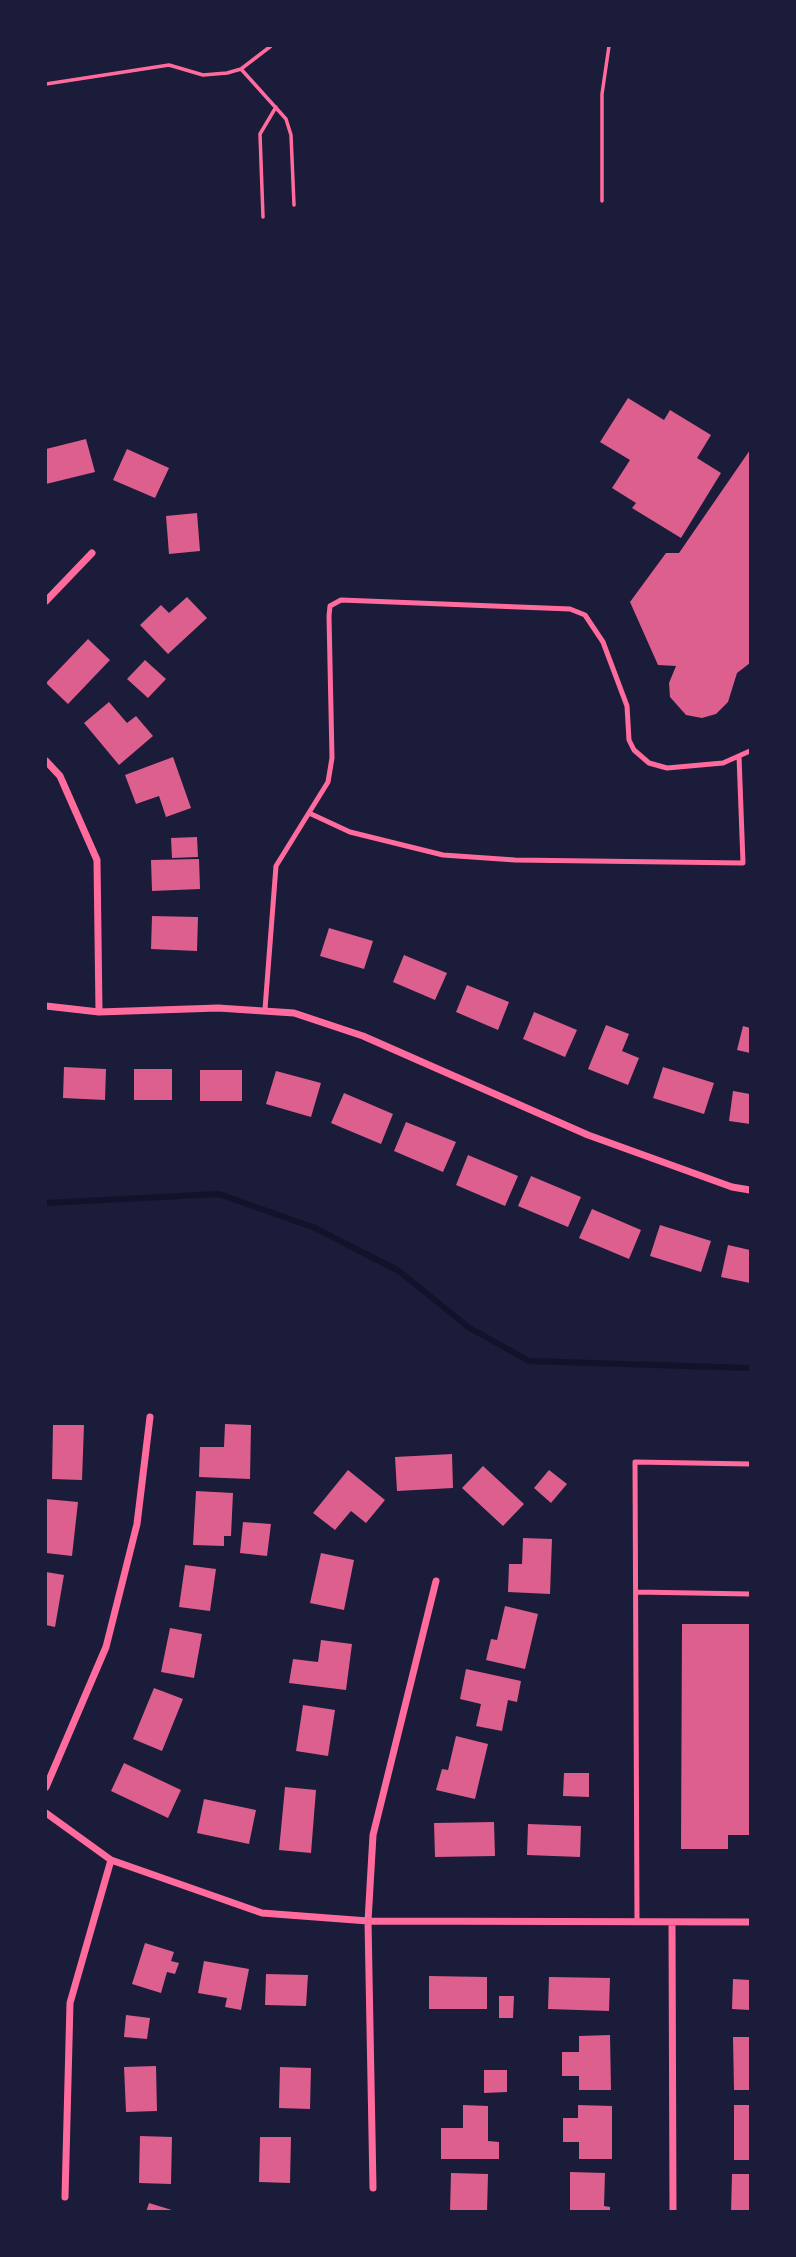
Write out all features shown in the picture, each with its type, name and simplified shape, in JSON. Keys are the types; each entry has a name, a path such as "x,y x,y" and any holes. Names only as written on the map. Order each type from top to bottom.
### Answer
{"street":[{"path":"46,601 92,553"},
{"path":"46,761 60,776 97,860 99,1012"},
{"path":"46,1006 99,1012 265,1009 328,1023 588,1135 733,1187 751,1190"},
{"path":"46,1787 106,1647 137,1524 149,1417"},
{"path":"373,2188 368,1921 373,1835 436,1581"},
{"path":"46,1813 111,1860 262,1913 368,1921 751,1922"},
{"path":"65,2197 70,2003 111,1860"},
{"path":"672,1922 673,2211"}],"lane":[{"path":"265,1009 276,866 328,782 332,758 329,616 330,606 341,600 570,609 585,615 603,642 627,706 629,740 634,750 649,763 667,768 723,763 751,751"},
{"path":"309,813 350,832 443,855 515,860 743,863 739,755"},
{"path":"637,1922 635,1462 751,1464"},
{"path":"636,1592 751,1594"}],"path":[{"path":"46,84 169,65 203,75 241,69 271,46"},
{"path":"602,201 601,94 610,46"},
{"path":"241,69 286,119 291,135 294,205"},
{"path":"263,217 260,134 276,107"}],"building":[{"path":"628,398 664,420 670,410 711,435 697,458 721,473 681,538 632,508 636,503 612,488 630,460 600,442"},
{"path":"86,439 95,472 46,484 46,449"},
{"path":"127,449 169,468 155,498 113,480"},
{"path":"750,450 750,663 737,673 728,702 716,714 702,718 686,715 670,697 669,683 676,666 658,665 630,602 666,553 679,553"},
{"path":"197,513 200,551 169,554 166,516"},
{"path":"187,597 207,618 168,654 140,625 161,605 169,613"},
{"path":"88,639 110,660 68,704 46,683"},
{"path":"145,660 166,679 148,698 127,679"},
{"path":"109,702 127,723 136,716 153,736 119,765 84,723"},
{"path":"173,757 191,808 166,817 159,796 136,804 125,775"},
{"path":"197,837 198,857 172,858 171,838"},
{"path":"199,859 200,889 152,891 151,860"},
{"path":"152,916 198,917 197,951 151,949"},
{"path":"329,928 373,941 364,969 320,956"},
{"path":"404,955 447,973 435,1000 393,982"},
{"path":"467,985 509,1002 498,1030 456,1012"},
{"path":"534,1012 577,1030 565,1057 523,1039"},
{"path":"606,1025 629,1034 622,1051 639,1058 628,1085 588,1069"},
{"path":"743,1026 750,1028 750,1053 737,1050"},
{"path":"64,1067 106,1069 105,1100 63,1098"},
{"path":"663,1067 714,1083 704,1114 653,1098"},
{"path":"134,1069 172,1069 172,1100 134,1100"},
{"path":"200,1070 242,1070 242,1101 200,1101"},
{"path":"276,1071 321,1083 311,1117 266,1104"},
{"path":"733,1091 750,1094 750,1124 729,1121"},
{"path":"344,1093 393,1114 381,1144 331,1123"},
{"path":"406,1122 456,1142 443,1172 394,1151"},
{"path":"468,1155 518,1176 505,1206 456,1185"},
{"path":"531,1176 581,1197 568,1227 518,1206"},
{"path":"592,1209 641,1230 629,1259 579,1238"},
{"path":"660,1225 711,1241 701,1272 650,1256"},
{"path":"728,1245 750,1250 750,1283 721,1277"},
{"path":"225,1424 251,1425 250,1479 199,1477 200,1447 224,1447"},
{"path":"53,1425 84,1425 82,1480 52,1479"},
{"path":"452,1454 453,1488 397,1491 395,1457"},
{"path":"483,1466 524,1504 503,1526 462,1488"},
{"path":"348,1470 385,1500 366,1523 351,1511 335,1530 313,1513"},
{"path":"549,1470 567,1484 551,1503 534,1488"},
{"path":"196,1491 233,1493 231,1536 224,1536 224,1546 193,1545"},
{"path":"46,1499 78,1502 72,1556 46,1553"},
{"path":"243,1522 271,1524 267,1556 240,1553"},
{"path":"523,1538 552,1539 550,1594 508,1592 509,1564 522,1564"},
{"path":"321,1553 354,1560 344,1610 310,1603"},
{"path":"185,1565 216,1569 210,1611 179,1607"},
{"path":"46,1572 64,1575 55,1627 46,1625"},
{"path":"505,1606 538,1614 525,1669 486,1660 491,1639 497,1640"},
{"path":"682,1624 750,1624 750,1835 728,1835 728,1849 681,1849"},
{"path":"170,1628 202,1634 194,1678 161,1672"},
{"path":"321,1640 352,1644 346,1690 289,1683 293,1659 318,1662"},
{"path":"466,1669 521,1681 517,1702 508,1700 502,1731 476,1726 481,1704 460,1699"},
{"path":"154,1688 183,1699 162,1751 133,1739"},
{"path":"303,1705 335,1710 328,1756 296,1751"},
{"path":"456,1736 488,1744 475,1799 436,1790 442,1769 448,1770"},
{"path":"124,1763 181,1790 168,1818 111,1791"},
{"path":"564,1773 589,1773 589,1797 563,1796"},
{"path":"285,1787 316,1790 311,1853 279,1850"},
{"path":"204,1799 256,1810 249,1844 197,1833"},
{"path":"494,1822 495,1856 435,1857 434,1823"},
{"path":"528,1824 581,1826 580,1857 527,1855"},
{"path":"145,1943 174,1952 171,1961 179,1963 175,1974 167,1972 161,1993 132,1984"},
{"path":"204,1961 249,1969 241,2010 225,2007 227,1998 198,1993"},
{"path":"266,1974 308,1975 306,2006 265,2005"},
{"path":"429,1976 487,1977 487,2009 429,2009"},
{"path":"549,1977 610,1978 609,2011 548,2009"},
{"path":"733,1979 750,1980 750,2010 732,2009"},
{"path":"499,1996 514,1996 513,2018 499,2018"},
{"path":"126,2015 150,2018 147,2039 124,2037"},
{"path":"610,2035 611,2090 579,2090 579,2076 562,2076 562,2052 579,2052 579,2036"},
{"path":"733,2037 750,2037 750,2090 734,2090"},
{"path":"156,2066 157,2111 126,2112 124,2067"},
{"path":"280,2067 311,2068 310,2109 279,2108"},
{"path":"484,2070 507,2070 507,2092 484,2093"},
{"path":"463,2105 488,2106 488,2141 499,2142 499,2159 441,2159 441,2128 463,2128"},
{"path":"578,2105 612,2106 612,2159 579,2159 579,2142 563,2142 563,2118 578,2118"},
{"path":"734,2105 750,2105 750,2160 734,2160"},
{"path":"140,2136 172,2137 171,2184 139,2183"},
{"path":"260,2137 291,2137 290,2183 259,2182"},
{"path":"570,2172 605,2173 604,2206 610,2207 610,2212 570,2212"},
{"path":"451,2173 488,2174 487,2212 450,2212"},
{"path":"732,2174 750,2174 750,2212 731,2212"},
{"path":"149,2203 175,2211 146,2212"}],"waterway":[{"path":"46,1203 219,1194 315,1228 399,1271 468,1327 529,1361 750,1368"}]}
